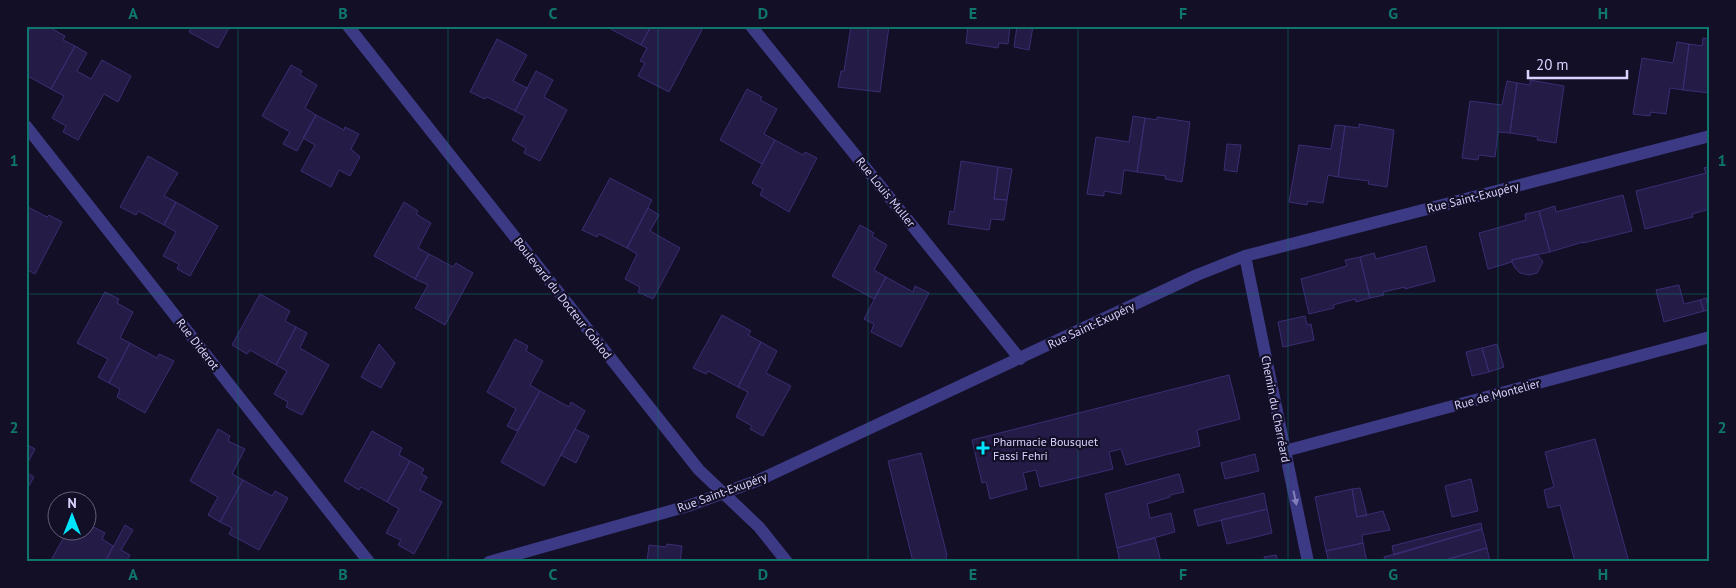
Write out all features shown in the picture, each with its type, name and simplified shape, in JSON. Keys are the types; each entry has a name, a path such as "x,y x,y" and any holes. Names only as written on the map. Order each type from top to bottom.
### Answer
{"street":[{"name":"Boulevard du Docteur Coblod","path":"348,26 699,470 759,527 787,562"},
{"name":"Rue Louis Muller","path":"751,26 1020,358"},
{"name":"Rue Diderot","path":"26,126 369,562"},
{"name":"Rue Saint-Exupéry","path":"488,562 688,506 759,480 1197,275 1245,256 1710,136"},
{"name":"Chemin du Charréard","path":"1245,256 1308,562"},
{"name":"Rue de Montelier","path":"1285,450 1710,337"}],"building":[{"path":"32,26 47,26 65,36 63,40 75,46 51,89 26,75 26,36"},
{"path":"192,26 230,26 218,48 189,32"},
{"path":"605,26 651,26 641,45"},
{"path":"651,26 704,26 669,92 638,76 645,63 640,61 647,48 641,45"},
{"path":"851,26 889,26 880,92 838,87 841,71 844,71"},
{"path":"968,26 1010,26 1008,44 999,43 998,48 966,43"},
{"path":"1017,26 1033,26 1029,50 1014,47"},
{"path":"1703,38 1710,39 1710,93 1683,90 1689,44 1702,46"},
{"path":"497,39 527,55 513,81 527,88 515,111 487,97 485,99 470,92"},
{"path":"1677,42 1689,44 1683,90 1670,88 1666,114 1651,112 1650,116 1633,114 1642,58 1673,63"},
{"path":"75,46 87,53 77,71 91,79 102,60 131,76 118,102 104,94 78,140 63,132 66,126 52,118 64,96 51,89"},
{"path":"291,65 302,71 300,75 317,85 305,108 316,115 297,151 283,144 290,132 262,116"},
{"path":"536,71 553,80 544,97 567,110 540,161 524,153 526,148 512,140 525,116 515,111"},
{"path":"1530,80 1564,86 1556,143 1537,140 1538,137 1510,133 1517,83 1530,85"},
{"path":"1507,81 1517,83 1510,133 1498,132 1495,157 1479,155 1478,160 1462,158 1470,101 1502,105"},
{"path":"747,89 762,97 760,100 777,109 764,134 775,140 762,164 720,140"},
{"path":"316,115 344,130 345,127 359,134 351,149 360,157 350,176 339,170 331,187 301,171 315,145 303,138"},
{"path":"1133,116 1145,118 1137,172 1124,170 1121,194 1104,191 1104,196 1087,194 1096,137 1129,142"},
{"path":"1157,117 1190,122 1182,182 1165,179 1166,176 1137,172 1145,118 1157,120"},
{"path":"1359,124 1394,130 1387,187 1368,184 1369,181 1338,177 1345,126 1359,128"},
{"path":"1335,125 1345,126 1338,177 1328,175 1323,203 1308,201 1307,205 1289,202 1299,145 1331,149"},
{"path":"775,140 803,155 805,152 817,158 789,212 760,195 763,189 752,183"},
{"path":"1227,144 1241,145 1237,172 1224,170"},
{"path":"148,156 178,173 164,196 176,202 164,225 138,211 136,215 120,207"},
{"path":"961,161 998,167 994,199 1007,200 1004,220 991,219 989,230 948,224 950,211 954,212"},
{"path":"1710,166 1710,209 1692,214 1693,217 1645,229 1636,191 1706,173 1704,168"},
{"path":"998,167 1012,169 1007,200 994,199"},
{"path":"610,178 652,200 627,248 599,234 597,237 582,230"},
{"path":"1623,195 1632,231 1583,242 1550,252 1539,211 1555,206 1556,212"},
{"path":"176,202 218,226 190,276 177,269 179,264 163,256 176,232 164,225"},
{"path":"404,202 418,211 416,214 431,223 418,248 429,254 415,279 374,256"},
{"path":"26,206 47,217 49,215 62,222 35,274 26,269"},
{"path":"648,208 659,215 650,231 680,248 653,299 638,292 640,287 625,279 637,254 627,248"},
{"path":"1539,211 1550,252 1512,260 1512,262 1488,269 1479,233 1526,220 1525,214"},
{"path":"860,225 874,233 872,236 887,245 874,270 886,277 874,299 832,276"},
{"path":"1426,246 1435,281 1405,289 1405,287 1383,292 1384,295 1370,298 1360,257 1374,253 1376,259"},
{"path":"429,254 453,267 456,263 473,273 445,325 415,308 428,285 415,279"},
{"path":"1537,254 1543,262 1537,273 1529,275 1520,273 1512,262 1512,260"},
{"path":"1360,257 1370,298 1356,302 1355,299 1333,305 1334,308 1309,314 1301,279 1347,266 1345,260"},
{"path":"886,277 913,292 915,286 929,293 901,347 871,332 874,324 864,319"},
{"path":"1679,285 1684,304 1700,300 1704,311 1664,322 1656,290"},
{"path":"105,292 119,299 117,303 133,312 120,338 130,343 109,383 98,377 108,359 77,343"},
{"path":"260,294 290,311 285,321 296,327 276,365 250,350 247,354 232,345"},
{"path":"1706,298 1709,310 1704,311 1700,300"},
{"path":"722,315 751,331 748,335 761,342 738,387 708,371 706,374 693,368"},
{"path":"1305,316 1307,325 1311,324 1314,340 1283,347 1278,322"},
{"path":"296,327 307,333 300,348 329,365 302,415 286,407 288,402 274,394 287,371 276,365"},
{"path":"515,339 528,346 526,351 543,361 530,385 540,391 517,431 507,426 516,409 487,392"},
{"path":"761,342 777,351 766,373 791,386 763,436 750,429 752,426 736,417 748,392 738,387"},
{"path":"130,343 157,358 159,354 174,361 145,413 117,397 120,389 109,383"},
{"path":"379,344 395,363 381,388 361,377"},
{"path":"1497,344 1504,367 1489,372 1482,348"},
{"path":"1482,348 1489,372 1472,376 1466,352"},
{"path":"1229,375 1240,419 1197,430 1200,446 1126,465 1121,449 1109,452 1113,469 1040,487 1036,470 1023,473 1027,489 990,499 986,482 982,483 972,440"},
{"path":"540,391 569,407 571,402 585,411 544,486 501,462"},
{"path":"218,429 230,436 228,441 245,449 232,474 243,480 220,522 208,515 218,497 190,481"},
{"path":"575,429 589,436 576,463 561,455"},
{"path":"372,431 402,448 399,455 410,461 387,502 361,487 359,490 344,481"},
{"path":"1595,439 1629,562 1575,562 1560,505 1548,508 1544,490 1554,487 1545,452"},
{"path":"26,444 35,449 26,466"},
{"path":"921,453 947,555 947,562 913,562 888,461"},
{"path":"1255,454 1259,471 1225,479 1221,463"},
{"path":"410,461 424,469 421,474 427,477 420,490 442,502 414,554 398,545 401,540 386,533 399,509 387,502"},
{"path":"26,472 34,477 26,491"},
{"path":"1179,474 1184,492 1147,504 1150,518 1171,513 1175,532 1117,548 1105,494"},
{"path":"1471,479 1478,511 1452,517 1445,486"},
{"path":"243,480 272,496 275,491 288,498 259,550 229,534 232,528 220,522"},
{"path":"1360,488 1367,515 1357,517 1352,489"},
{"path":"1352,489 1357,517 1383,511 1390,530 1362,535 1363,543 1326,551 1315,497"},
{"path":"1264,493 1267,509 1198,526 1194,510"},
{"path":"1267,509 1272,533 1227,544 1221,520"},
{"path":"1481,523 1482,529 1394,555 1392,546"},
{"path":"125,525 133,530 121,550 130,555 126,562 105,562"},
{"path":"98,529 105,533 102,539 113,546 105,562 50,562 62,540 98,540"},
{"path":"1482,529 1487,548 1438,562 1385,562 1384,557"},
{"path":"1155,538 1161,562 1120,562 1117,548"},
{"path":"1363,543 1367,562 1329,562 1326,551"},
{"path":"667,544 682,546 680,562 647,562 649,545 666,547"},
{"path":"1487,548 1490,562 1438,562"},
{"path":"1276,555 1278,562 1265,562 1264,557"}],"place":[{"name":"Pharmacie Bousquet Fassi Fehri","path":"983,448"}]}
